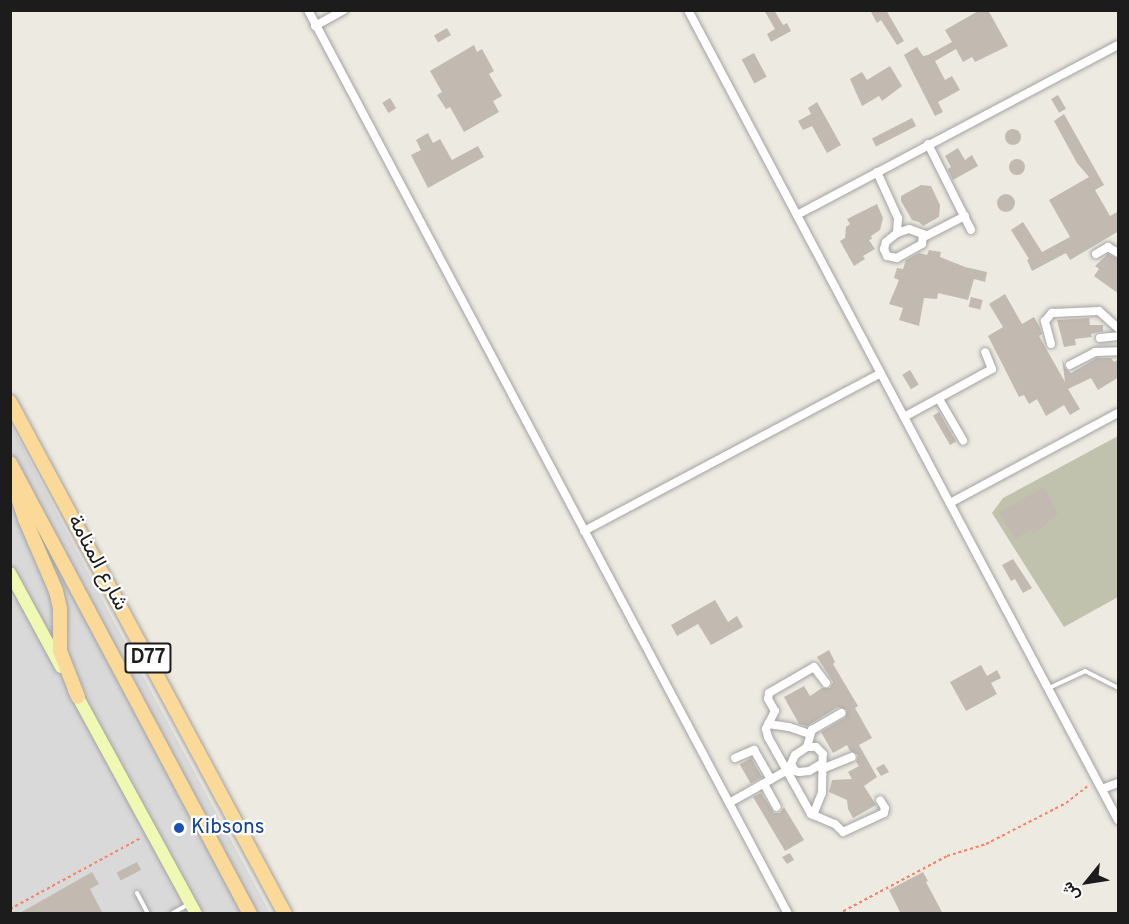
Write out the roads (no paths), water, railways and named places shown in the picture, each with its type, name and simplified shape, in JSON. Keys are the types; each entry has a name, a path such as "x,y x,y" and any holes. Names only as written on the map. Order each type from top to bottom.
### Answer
{"main road":[{"name":"شارع المنامة","path":"10,402 285,914"},
{"name":"شارع المنامة","path":"10,463 250,914"},
{"path":"10,474 25,519 56,591 60,609 60,651 78,697"}],"street":[{"path":"308,10 788,914"},
{"path":"315,26 344,10"},
{"path":"688,10 1119,820"},
{"path":"797,215 1118,45"},
{"path":"928,144 971,230"},
{"path":"877,172 898,218 897,233"},
{"path":"924,237 917,230 906,229 886,242 884,249 887,256 893,259 922,244 924,237 965,216"},
{"path":"1096,254 1108,247 1119,253"},
{"path":"1051,344 1046,318 1055,312 1099,311 1119,328"},
{"path":"1100,338 1119,336"},
{"path":"1070,365 1095,352 1119,351"},
{"path":"904,417 992,369 993,366 985,352"},
{"path":"584,531 881,374"},
{"path":"939,399 963,440"},
{"path":"950,503 1119,413"},
{"path":"10,573 193,908"},
{"path":"826,683 814,667 771,690 768,699 775,713 768,724 768,737 790,769 813,815 847,832 884,813 880,800"},
{"path":"807,747 809,734 841,713"},
{"path":"768,724 789,727 809,734"},
{"path":"790,769 795,755 807,747 812,746 820,750 822,793 813,815"},
{"path":"735,758 754,750 777,807"},
{"path":"729,803 790,769 804,771 852,757"},
{"path":"1102,789 1119,783"}],"lane":[{"path":"1049,688 1085,671 1119,688"},
{"path":"137,893 148,914"},
{"path":"171,914 193,908"}],"place":[{"name":"Kibsons","path":"179,828"}]}
